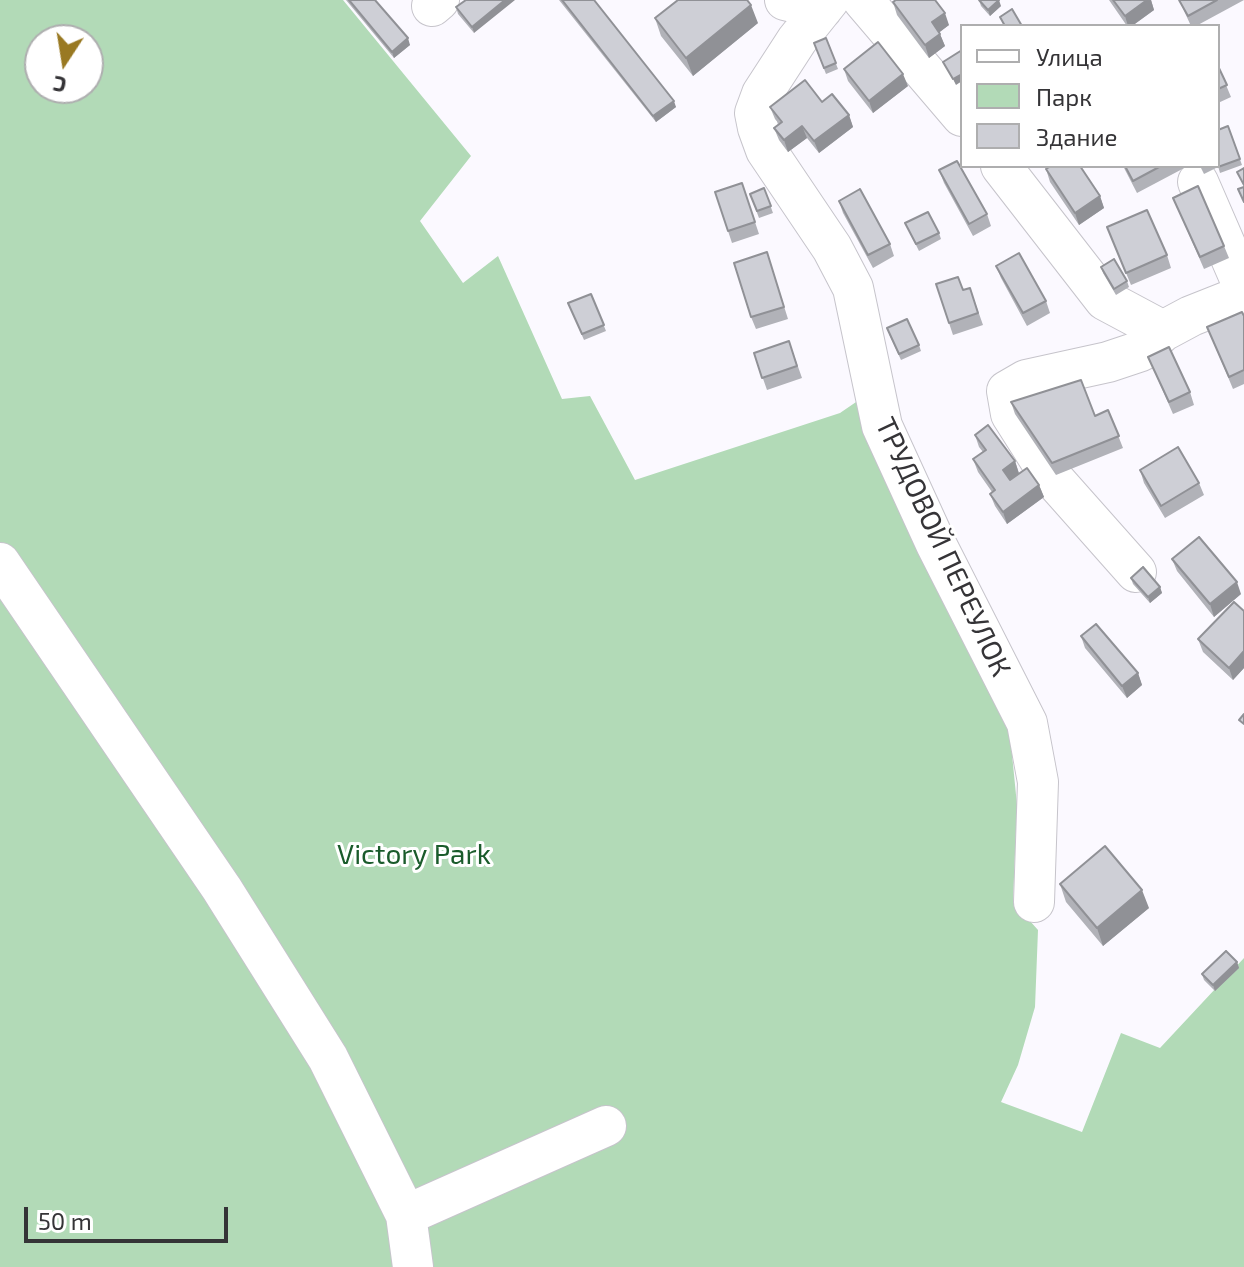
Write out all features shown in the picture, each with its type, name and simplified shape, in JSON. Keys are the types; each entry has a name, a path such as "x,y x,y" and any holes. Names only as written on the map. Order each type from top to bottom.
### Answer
{"street":[{"path":"863,0 960,114"},
{"name":"ТРУДОВОЙ ПЕРЕУЛОК","path":"812,3 762,94 755,113 758,128 766,150 832,248 853,288 882,426 936,544 1027,723 1038,782 1034,902"},
{"path":"1003,168 1105,300 1163,331"},
{"path":"1198,182 1244,288"},
{"path":"1136,572 1049,474 1011,414 1007,391 1026,380 1108,362 1141,351 1163,331 1244,295"},
{"path":"0,563 222,889 320,1045 406,1215 413,1267"},
{"path":"406,1215 606,1126"}],"green space":[{"name":"Victory Park","path":"0,0 343,0 471,156 420,221 463,283 498,256 562,399 590,396 635,480 840,413 859,400 1010,734 1017,805 1013,902 1038,930 1035,1007 1018,1065 1001,1102 1082,1132 1121,1033 1160,1048 1244,958 1244,1267 0,1267"}],"building":[{"path":"349,0 375,0 408,38 392,52"},
{"path":"466,0 505,0 472,27 456,7"},
{"path":"562,0 594,0 674,101 653,116"},
{"path":"678,0 747,0 751,5 686,58 655,18"},
{"path":"935,0 945,13 932,22 940,34 925,45 893,2"},
{"path":"979,0 999,0 988,10"},
{"path":"1113,0 1147,0 1125,16"},
{"path":"1179,0 1217,0 1188,16"},
{"path":"1012,9 1021,24 1004,24 1000,17"},
{"path":"826,38 836,63 824,68 814,43"},
{"path":"878,42 903,74 869,101 844,69"},
{"path":"960,51 960,75 953,79 943,62"},
{"path":"1220,70 1227,85 1220,88"},
{"path":"805,80 822,102 832,94 849,115 814,141 802,126 784,140 774,128 782,122 770,107"},
{"path":"1228,126 1240,159 1220,166 1220,129"},
{"path":"957,161 987,214 969,224 939,170"},
{"path":"1081,168 1100,196 1075,213 1046,169"},
{"path":"1126,168 1157,168 1133,181"},
{"path":"1244,168 1244,185 1237,172"},
{"path":"742,183 755,222 728,231 715,192"},
{"path":"1198,186 1224,246 1200,257 1173,198"},
{"path":"1244,187 1244,202 1238,189"},
{"path":"764,188 771,206 757,211 750,194"},
{"path":"860,189 890,244 868,255 839,201"},
{"path":"1147,210 1167,255 1126,273 1107,227"},
{"path":"928,212 939,233 916,244 905,223"},
{"path":"767,252 784,307 751,317 734,263"},
{"path":"1019,253 1046,301 1023,313 996,266"},
{"path":"1114,259 1127,281 1114,289 1101,267"},
{"path":"958,277 963,290 970,288 978,313 949,323 936,284"},
{"path":"591,294 604,325 582,334 568,303"},
{"path":"1242,312 1244,370 1229,377 1207,327"},
{"path":"907,319 919,345 899,354 887,328"},
{"path":"789,341 797,366 762,378 754,353"},
{"path":"1169,347 1190,392 1169,402 1148,357"},
{"path":"1081,380 1095,416 1108,410 1119,436 1052,463 1011,402"},
{"path":"988,425 1015,461 1003,470 1010,480 1027,468 1039,485 1003,512 990,494 995,490 973,459 986,450 975,435"},
{"path":"1178,447 1199,483 1161,506 1140,470"},
{"path":"1199,537 1237,582 1210,604 1172,559"},
{"path":"1143,567 1160,587 1148,597 1131,578"},
{"path":"1234,602 1244,611 1244,651 1229,668 1198,639"},
{"path":"1096,624 1138,673 1122,686 1081,636"},
{"path":"1105,846 1142,890 1097,928 1060,884"},
{"path":"1226,951 1237,962 1213,985 1202,974"}]}
